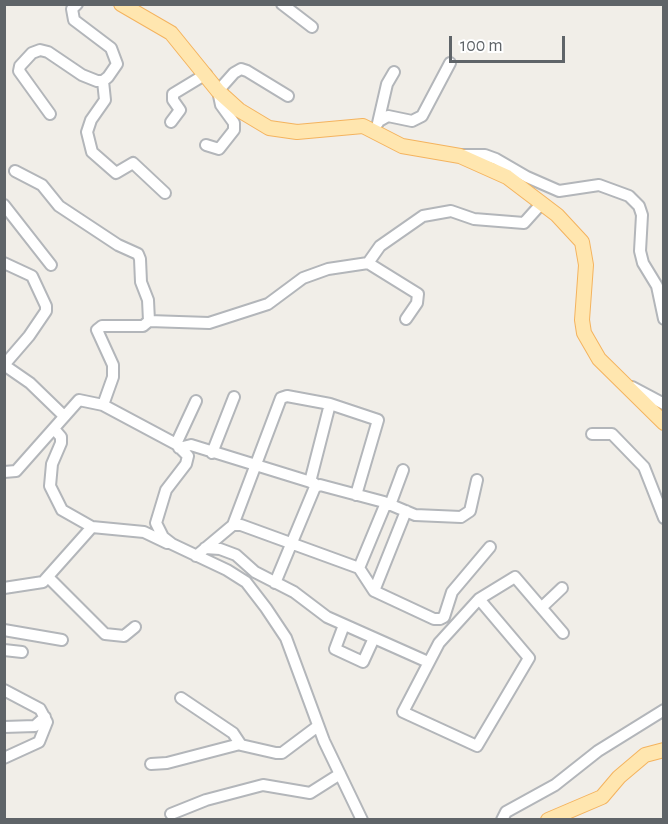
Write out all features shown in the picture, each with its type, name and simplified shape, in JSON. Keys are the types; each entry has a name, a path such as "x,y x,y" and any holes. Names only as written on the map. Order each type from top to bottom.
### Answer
{"main road":[{"path":"121,4 171,33"},
{"path":"140,4 171,33 218,91 256,122 279,131 297,132 341,126 377,125 409,148 451,154 507,177 568,225 582,242 586,265 582,320 584,333 599,358 618,380 663,423"},
{"path":"548,819 580,813 602,797 619,777 645,754 663,750"}],"street":[{"path":"77,4 72,9 74,20 111,48 116,56 117,64 114,71 103,81"},
{"path":"282,4 312,27"},
{"path":"50,114 19,71 20,66 32,53 40,50 48,52 89,78 103,81"},
{"path":"377,125 388,116 412,121 422,116 450,63"},
{"path":"206,145 219,149 234,130 234,123 221,105 218,91 241,69 288,96"},
{"path":"377,125 387,84 394,72"},
{"path":"171,122 180,110 173,99 174,94 206,74"},
{"path":"103,81 105,100 91,120 87,132 92,152 116,173 133,163 165,193"},
{"path":"451,154 485,155 559,191 599,185 629,196 639,206 642,215 640,251 643,263 657,286 663,319"},
{"path":"15,171 42,185 54,201 67,212 138,255 141,282 151,313 149,321 143,326 102,326 97,330 113,365 113,377 104,405"},
{"path":"368,263 380,246 423,216 451,211 474,219 524,223 541,204"},
{"path":"4,205 51,266"},
{"path":"4,263 32,276 46,306 46,311 29,336 4,365 30,383 64,416"},
{"path":"149,321 209,323 268,304 303,278 328,269 368,263 418,294 417,303 406,319"},
{"path":"618,380 663,404"},
{"path":"196,556 233,525 281,398 287,396 330,404 378,420 357,495"},
{"path":"212,453 234,397"},
{"path":"4,472 16,471 55,430 79,400 104,405 177,446 188,456 186,465 166,490 156,523 163,537 184,550"},
{"path":"177,446 196,401"},
{"path":"275,583 287,550 293,544 315,484 330,404"},
{"path":"55,430 61,437 61,443 50,475 53,496 68,515 92,527 144,532 227,570 246,582 286,638 318,726 362,819"},
{"path":"592,434 612,434 644,467 663,518"},
{"path":"177,446 191,445 427,517 467,514 477,480"},
{"path":"359,568 404,470"},
{"path":"374,591 406,511"},
{"path":"233,525 242,525 359,568 374,591 434,619 444,617 452,592 490,547"},
{"path":"4,588 36,584 49,578 92,527"},
{"path":"205,548 220,549 236,555 255,572 294,592 327,617 428,662"},
{"path":"479,599 529,658 477,746 403,712 428,662 445,636 479,599 515,577 562,633"},
{"path":"49,578 105,634 124,636 135,627"},
{"path":"542,607 562,588"},
{"path":"344,625 335,649 363,662 374,638"},
{"path":"4,630 62,640"},
{"path":"4,650 22,652"},
{"path":"4,690 40,709 45,717 45,732 39,742 4,759"},
{"path":"181,698 233,733 240,744"},
{"path":"502,819 506,812 555,785 598,751 663,710"},
{"path":"4,727 35,726 45,717"},
{"path":"151,764 167,764 240,744 282,753 318,726"},
{"path":"171,814 206,800 263,785 310,793 340,774"}]}
